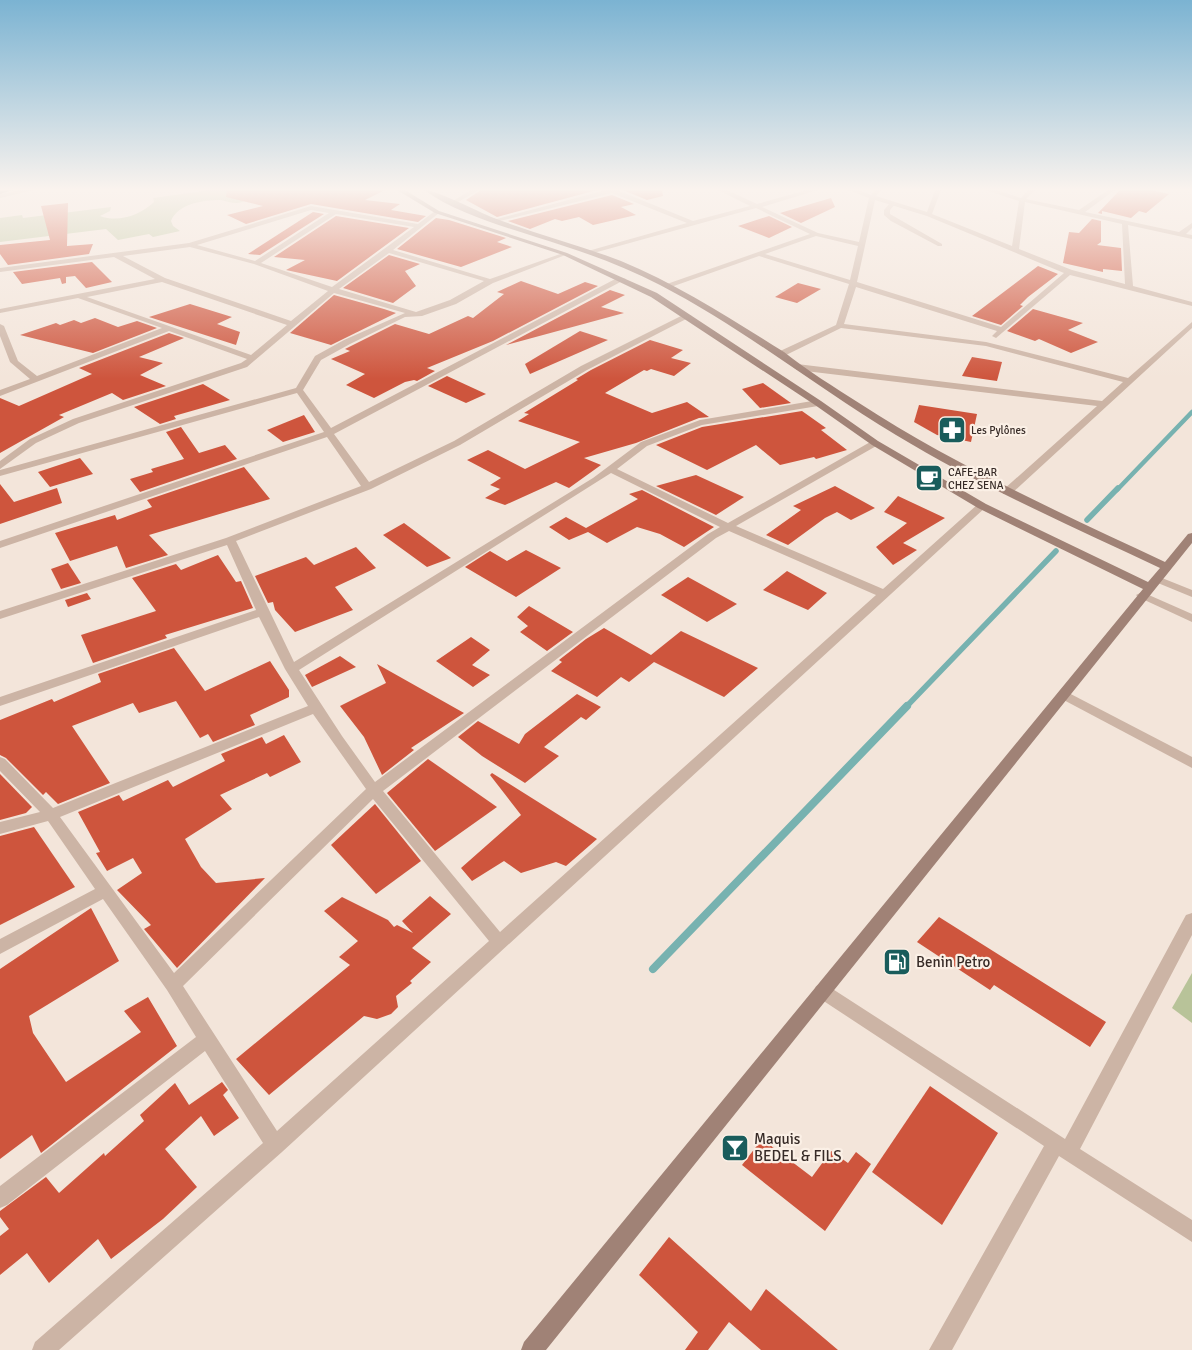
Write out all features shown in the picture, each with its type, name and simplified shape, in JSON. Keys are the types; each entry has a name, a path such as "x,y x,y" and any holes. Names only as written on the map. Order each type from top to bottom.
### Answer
{"street":[{"path":"0,270 122,253"},
{"path":"219,253 256,263 333,290 419,314"},
{"path":"256,263 271,253"},
{"path":"0,466 33,441 76,421 244,365 290,324 333,290 385,253"},
{"path":"395,253 490,282"},
{"path":"562,253 654,295 818,403 874,443 982,506 1150,587 1192,618"},
{"path":"592,253 668,285 781,354 797,367 900,433 1007,492 1166,567"},
{"path":"668,285 762,253"},
{"path":"840,326 859,253"},
{"path":"1022,253 1069,272 1192,304"},
{"path":"1127,253 1130,288"},
{"path":"114,254 162,280 290,324"},
{"path":"0,473 299,390 318,358 403,315 419,314 453,302 490,282 565,254"},
{"path":"759,254 1002,330"},
{"path":"986,344 1069,272"},
{"path":"0,544 329,433 622,279"},
{"path":"0,311 162,280"},
{"path":"76,295 253,358"},
{"path":"0,615 230,540 367,487 457,443 584,368 688,316"},
{"path":"1007,492 1192,324"},
{"path":"0,326 14,362 37,380"},
{"path":"781,354 840,326 986,344 1129,380"},
{"path":"0,393 170,328"},
{"path":"797,367 1104,404"},
{"path":"299,390 367,487"},
{"path":"293,668 596,480 644,444 700,423 818,403"},
{"path":"173,985 373,791 712,536 874,443"},
{"path":"610,469 729,527 884,594"},
{"path":"43,1350 275,1145 982,506"},
{"path":"532,1350 1192,536"},
{"path":"230,540 263,612 315,708 373,791 499,942"},
{"path":"1150,587 1192,594"},
{"path":"0,702 263,612"},
{"path":"1063,694 1192,764"},
{"path":"0,828 51,815 315,708"},
{"path":"0,762 51,815 173,985 275,1145"},
{"path":"0,947 105,891"},
{"path":"940,1350 1062,1148 1192,920"},
{"path":"822,991 1192,1232"},
{"path":"0,1198 207,1039"}],"green space":[{"path":"1192,973 1192,1023 1172,1008"}],"building":[{"path":"0,253 89,253 8,265"},
{"path":"250,253 263,253 260,255 248,254"},
{"path":"280,253 375,253 337,281 286,270 305,260 274,257"},
{"path":"411,253 497,253 461,267"},
{"path":"1065,253 1121,253 1122,271 1103,269 1103,272 1063,263"},
{"path":"389,255 420,264 405,271 416,286 393,303 343,288"},
{"path":"92,262 112,282 86,288 75,276 66,277 66,283 62,284 60,278 22,284 13,272"},
{"path":"1038,266 1058,274 1028,297 1020,305 1023,306 1001,325 972,316"},
{"path":"521,281 558,294 585,282 598,286 493,341 427,368 435,371 417,381 405,382 374,398 346,385 365,374 331,359 350,351 345,349 395,324 429,334 468,316 473,318 504,294 497,292"},
{"path":"798,283 821,289 797,303 775,297"},
{"path":"610,290 625,295 601,307 624,313 506,345"},
{"path":"334,295 396,313 331,345 290,333"},
{"path":"190,304 232,317 217,324 240,332 236,345 149,317"},
{"path":"1033,309 1083,323 1068,330 1098,342 1071,353 1039,339 1035,341 1007,331"},
{"path":"95,318 118,327 137,321 157,328 93,353 20,335 56,323 60,325 74,320 81,323"},
{"path":"580,331 608,340 530,374 525,364"},
{"path":"169,333 184,338 139,357 163,363 140,375 166,386 123,400 112,393 59,415 64,417 0,453 0,398 19,406 92,374 79,368"},
{"path":"650,340 683,350 671,358 691,363 674,376 651,369 644,370 605,393 652,413 687,402 709,417 699,418 636,443 584,458 601,465 569,488 556,482 505,505 485,498 500,489 490,485 501,478 467,460 488,450 525,469 580,442 518,421 529,414 524,413 578,380 576,379"},
{"path":"972,357 1002,362 997,381 962,376"},
{"path":"447,376 486,394 466,403 428,386"},
{"path":"763,383 791,403 760,408 742,389"},
{"path":"203,384 230,400 174,416 176,419 160,424 134,407"},
{"path":"919,405 977,414 971,442 937,435 914,422"},
{"path":"802,411 826,428 821,430 847,450 816,459 814,457 780,465 756,445 707,470 656,445 702,427"},
{"path":"304,415 315,432 283,442 267,430"},
{"path":"181,427 199,453 225,445 237,459 140,492 130,479 153,472 151,469 184,459 166,432"},
{"path":"80,458 93,474 50,487 38,472"},
{"path":"244,467 270,499 149,535 168,555 126,568 117,546 70,561 55,533 115,515 117,520 152,507 147,500"},
{"path":"696,475 744,497 716,515 656,486"},
{"path":"0,484 14,502 57,488 62,503 0,524"},
{"path":"835,486 875,508 851,520 837,512 825,518 788,545 766,535 801,510 793,506"},
{"path":"642,490 714,527 684,547 660,534 637,527 607,543 588,532 569,540 549,527 566,517 586,528 638,499 629,494"},
{"path":"898,496 945,518 903,543 917,550 893,565 876,547 907,523 884,512"},
{"path":"404,523 451,558 427,567 383,535"},
{"path":"356,547 376,568 335,587 353,610 295,632 275,610 273,602 268,603 255,576 306,557 314,565"},
{"path":"526,550 561,568 516,597 465,567 490,551 507,561"},
{"path":"218,555 236,582 241,581 253,608 165,635 167,638 93,663 81,635 156,611 132,578 176,564 181,570"},
{"path":"68,563 81,583 61,589 51,569"},
{"path":"787,571 827,593 808,610 763,590"},
{"path":"688,577 737,604 707,622 661,595"},
{"path":"87,593 91,599 68,607 65,600"},
{"path":"529,606 573,632 547,651 520,632 528,626 517,617"},
{"path":"604,628 651,655 681,631 758,668 724,697 654,662 629,682 621,677 597,697 551,671 562,662 559,660"},
{"path":"471,637 490,650 472,665 490,675 473,687 436,661"},
{"path":"174,648 205,691 270,661 289,690 289,697 250,715 255,725 213,742 208,734 200,738 176,701 139,713 133,703 72,726 110,783 58,804 46,792 43,795 6,758 0,755 0,720 52,699 54,702 101,682 98,674"},
{"path":"340,656 356,667 312,687 305,675"},
{"path":"377,664 464,713 411,748 414,750 382,775 364,737 340,706 386,683"},
{"path":"577,694 601,707 586,720 581,717 544,747 559,756 525,783 482,756 458,737 478,721 519,744 525,734"},
{"path":"284,735 301,762 270,777 267,773 220,795 232,809 185,839 201,867 216,883 265,878 177,968 144,929 151,925 117,890 142,873 133,858 107,871 96,853 100,852 78,812 119,795 123,801 168,780 173,787 225,761 221,754 262,737 266,744"},
{"path":"428,759 497,807 435,851 387,793"},
{"path":"492,773 597,839 566,866 556,862 521,873 504,861 472,881 461,868 521,815 490,775"},
{"path":"0,774 32,807 26,813 0,820"},
{"path":"375,804 421,861 376,894 331,845"},
{"path":"34,827 75,887 0,925 0,836"},
{"path":"430,896 451,914 412,948 431,962 410,981 412,983 396,996 398,1007 391,1014 377,1019 364,1016 269,1095 236,1059 350,965 339,957 358,941 324,911 342,897 388,920 394,927 397,925 413,933 402,921"},
{"path":"91,908 119,961 29,1016 33,1033 66,1082 141,1032 124,1011 148,997 177,1046 41,1153 32,1135 0,1159 0,969"},
{"path":"939,917 1106,1022 1090,1047 994,985 990,990 917,942"},
{"path":"222,1082 228,1090 223,1095 239,1118 214,1136 201,1116 165,1149 197,1187 163,1219 111,1259 98,1239 49,1283 27,1253 0,1275 0,1236 9,1229 0,1217 0,1211 46,1177 59,1193 144,1121 140,1115 175,1083 189,1105"},
{"path":"930,1086 998,1133 942,1225 872,1172"},
{"path":"762,1139 812,1177 831,1151 848,1163 856,1152 871,1164 825,1231 742,1165"},
{"path":"669,1237 751,1311 766,1289 838,1350 761,1350 729,1322 708,1350 685,1350 698,1332 639,1275"}],"waterway":[{"path":"1117,490 1192,412"},
{"path":"1087,520 1118,488"},
{"path":"906,707 1056,551"},
{"path":"653,969 907,706"}],"place":[{"name":"Les Pylônes","path":"952,430"},
{"name":"CAFE-BAR CHEZ SENA","path":"929,478"},
{"name":"Benin Petro","path":"897,962"},
{"name":"Maquis BEDEL & FILS","path":"735,1148"}]}
